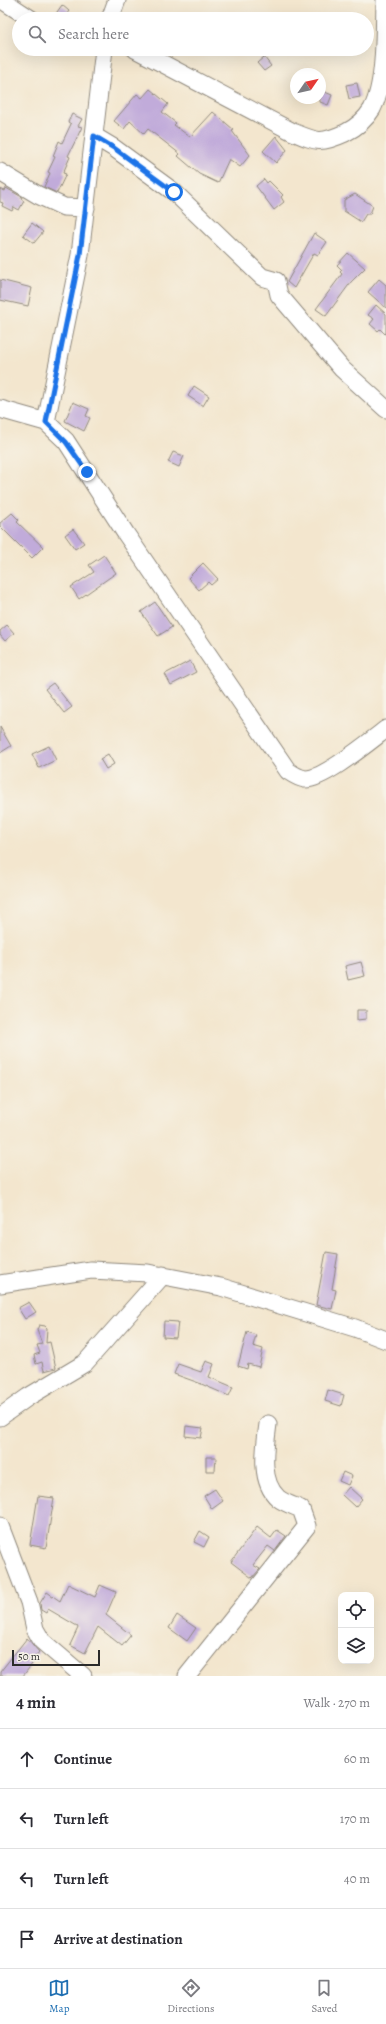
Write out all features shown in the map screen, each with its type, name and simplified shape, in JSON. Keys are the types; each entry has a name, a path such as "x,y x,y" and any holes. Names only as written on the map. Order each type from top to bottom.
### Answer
{"street":[{"path":"2,0 20,12"},
{"path":"113,12 117,0"},
{"path":"149,56 293,132 308,139 323,142 351,130 372,110 381,81 385,0"},
{"path":"46,422 80,255 102,56"},
{"path":"94,136 114,148 174,192 262,277 276,281 279,295 342,368 386,409"},
{"path":"0,172 38,195 64,207 86,208"},
{"path":"0,409 46,422 66,442 288,771 296,777 306,779 320,775 386,729"},
{"path":"0,1284 91,1270 141,1272 163,1275 197,1281 248,1295 355,1328 386,1340"},
{"path":"0,1417 28,1397 84,1363 163,1275"},
{"path":"186,1676 307,1526 301,1509 279,1498 268,1483 264,1449 268,1424"},
{"path":"0,1526 29,1602 35,1629 42,1641 83,1676"}],"building":[{"path":"62,5 69,11 68,12 57,12"},
{"path":"264,57 271,66 264,71 257,63"},
{"path":"357,83 360,97 349,99 346,85"},
{"path":"150,89 168,104 162,112 176,123 174,125 190,137 213,112 234,130 232,131 250,155 240,167 229,159 218,183 199,174 178,156 180,154 148,129 144,134 130,121 124,129 114,121 137,94 142,98"},
{"path":"326,92 332,95 328,105 325,104"},
{"path":"72,114 82,119 78,126 82,127 68,156 70,157 63,173 66,174 57,193 44,187 50,173 48,172 55,157 53,156 59,141 62,143 71,124 68,122"},
{"path":"276,136 287,150 276,163 263,151"},
{"path":"264,179 267,183 269,181 283,195 281,197 284,202 274,210 256,186"},
{"path":"6,188 22,197 21,199 24,201 19,210 14,207 12,211 2,206 3,203 0,202 0,189 5,191"},
{"path":"355,194 373,206 370,214 366,214 361,222 344,211 344,200"},
{"path":"32,223 43,232 34,243 23,235"},
{"path":"314,233 327,242 318,255 314,253 294,288 287,282"},
{"path":"348,253 365,268 351,282 326,316 316,309 342,274 340,272 342,270 337,265"},
{"path":"379,279 386,285 386,308 368,292"},
{"path":"0,280 32,288 28,306 0,300"},
{"path":"376,305 386,314 386,335 380,329 378,331 370,324 374,319 368,315"},
{"path":"194,386 209,396 203,406 188,396"},
{"path":"73,402 89,409 86,416 90,418 84,431 65,421"},
{"path":"173,452 184,456 179,467 168,462"},
{"path":"12,513 19,520 17,522 43,547 32,558 0,526 0,523"},
{"path":"73,529 84,543 75,549 65,535"},
{"path":"104,555 116,573 79,599 71,587 94,572 89,565"},
{"path":"203,563 218,579 211,585 208,582 199,590 188,578"},
{"path":"155,602 172,627 158,636 141,612"},
{"path":"7,625 14,633 5,641 0,635 0,631"},
{"path":"190,661 196,672 171,685 165,674"},
{"path":"53,683 72,707 64,713 45,689"},
{"path":"0,727 11,746 0,753"},
{"path":"49,746 56,760 39,768 32,754"},
{"path":"108,754 114,764 106,769 100,759"},
{"path":"361,962 365,976 348,980 345,966"},
{"path":"357,1010 366,1010 366,1019 357,1020"},
{"path":"326,1252 338,1254 332,1289 336,1290 332,1309 316,1305"},
{"path":"29,1302 36,1312 25,1319 18,1308"},
{"path":"164,1321 178,1322 176,1338 163,1337"},
{"path":"39,1325 47,1328 46,1343 50,1342 56,1368 44,1371 42,1362 36,1364 34,1355 40,1353 37,1345 42,1344 37,1330"},
{"path":"247,1332 256,1335 253,1346 263,1349 259,1367 248,1364 247,1369 238,1366"},
{"path":"206,1361 214,1364 209,1377 233,1387 229,1396 174,1374 178,1364 201,1372"},
{"path":"328,1390 344,1395 341,1406 325,1401"},
{"path":"186,1426 203,1428 201,1438 185,1436"},
{"path":"206,1457 216,1457 215,1471 206,1471"},
{"path":"343,1472 352,1476 348,1485 339,1481"},
{"path":"349,1487 362,1499 355,1507 342,1495"},
{"path":"215,1489 223,1501 212,1509 204,1496"},
{"path":"38,1496 54,1498 46,1548 30,1545"},
{"path":"257,1527 271,1538 277,1530 286,1536 275,1551 268,1546 253,1565 260,1569 252,1578 231,1562"},
{"path":"200,1531 209,1537 204,1547 194,1542"},
{"path":"68,1584 95,1597 100,1585 116,1592 106,1615 131,1635 122,1646 98,1627 85,1653 70,1645 78,1628 77,1626 48,1609 46,1613 41,1610 40,1603 47,1592 60,1601"},
{"path":"177,1615 196,1628 187,1641 169,1628"},
{"path":"27,1638 39,1652 31,1662 32,1664 23,1676 0,1676 0,1672"}],"route":[{"path":"87,472 66,442 46,422 80,255 94,136 114,148 174,192"}]}
